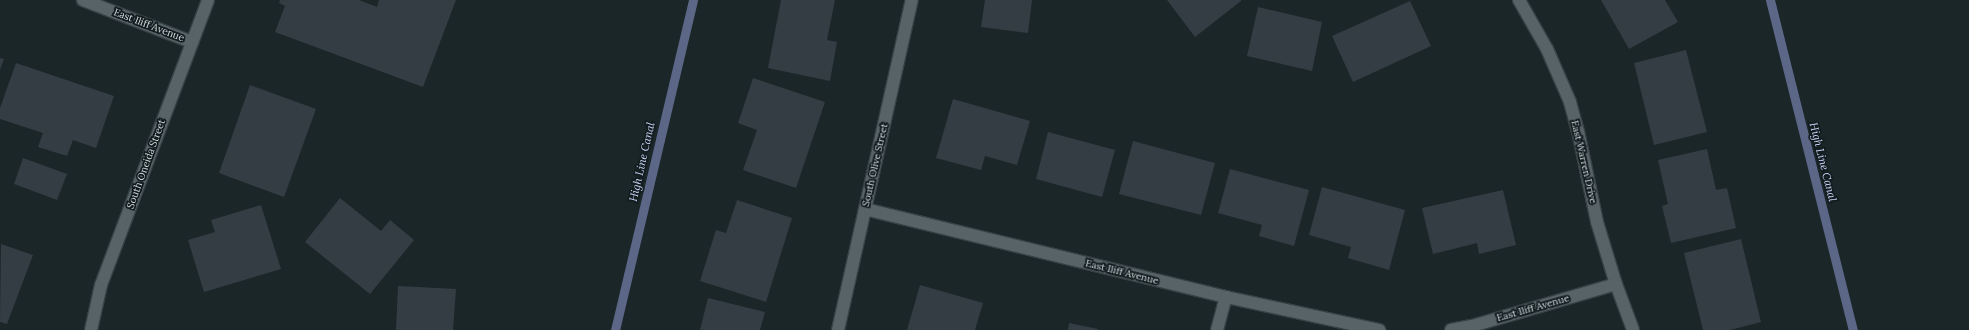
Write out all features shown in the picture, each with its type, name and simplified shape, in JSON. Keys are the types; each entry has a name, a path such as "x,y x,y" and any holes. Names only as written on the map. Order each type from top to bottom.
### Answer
{"street":[{"name":"East Iliff Avenue","path":"83,0 192,42"},
{"name":"South Oneida Street","path":"91,330 101,285 208,0"},
{"name":"South Olive Street","path":"838,330 912,0"},
{"name":"East Warren Drive","path":"1519,0 1547,49 1570,102 1578,131 1597,222 1616,284 1633,330"},
{"name":"East Iliff Avenue","path":"865,209 1226,297 1379,330"},
{"name":"East Iliff Avenue","path":"1451,330 1472,326 1616,284"},
{"path":"1217,330 1226,297"}],"building":[{"path":"280,0 359,0 377,7 379,0 456,0 423,87 275,32 285,6 279,3"},
{"path":"781,0 835,0 827,40 837,42 830,81 768,68"},
{"path":"985,0 1032,0 1028,33 981,27"},
{"path":"1167,0 1241,0 1241,1 1195,37"},
{"path":"1601,0 1665,0 1678,22 1629,49"},
{"path":"1410,1 1431,46 1353,82 1332,36"},
{"path":"1258,7 1322,22 1312,71 1247,56"},
{"path":"1686,50 1707,132 1654,145 1634,63"},
{"path":"0,58 4,59 0,70"},
{"path":"16,63 114,96 96,148 73,140 67,156 38,147 43,133 0,119 0,108"},
{"path":"753,78 825,102 796,188 743,170 757,130 738,123"},
{"path":"250,85 316,109 284,197 219,173"},
{"path":"953,99 1030,121 1017,165 985,156 981,170 936,158"},
{"path":"1048,132 1115,150 1102,197 1036,179"},
{"path":"1133,141 1215,163 1201,215 1119,194"},
{"path":"1707,149 1716,190 1727,188 1736,228 1671,243 1662,206 1668,204 1658,160"},
{"path":"23,158 67,174 57,200 14,184"},
{"path":"1230,169 1309,190 1294,246 1259,236 1262,225 1218,213"},
{"path":"1322,187 1405,210 1389,270 1348,258 1351,247 1309,235"},
{"path":"1503,190 1516,245 1479,254 1477,243 1433,254 1422,208"},
{"path":"340,198 381,231 390,220 414,240 370,294 305,242"},
{"path":"737,200 792,218 766,302 700,281 716,230 726,233"},
{"path":"261,205 281,269 204,292 188,240 215,232 211,220"},
{"path":"1741,239 1761,322 1730,330 1703,330 1684,253"},
{"path":"1,244 33,255 7,324 0,322"},
{"path":"920,285 983,303 975,330 907,330"},
{"path":"398,286 456,289 453,330 396,330"},
{"path":"708,298 765,312 760,330 700,330"},
{"path":"1069,323 1098,329 1098,330 1068,330"}],"waterway":[{"name":"High Line Canal","path":"615,330 693,0"},
{"name":"High Line Canal","path":"1770,0 1853,330"}]}
